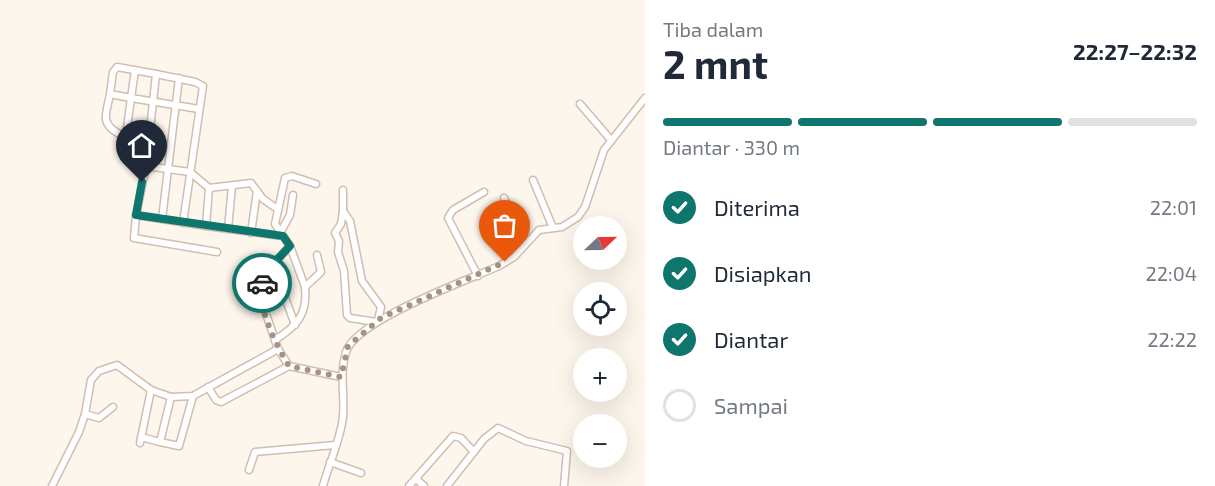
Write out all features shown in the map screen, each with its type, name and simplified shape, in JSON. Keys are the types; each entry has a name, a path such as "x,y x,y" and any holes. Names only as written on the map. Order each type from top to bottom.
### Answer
{"street":[{"path":"148,142 134,141 106,120 114,69 135,70 179,78 202,85 183,223"},
{"path":"126,135 135,70"},
{"path":"156,74 146,166 136,215 134,238 217,252"},
{"path":"162,219 179,78"},
{"path":"110,94 199,110"},
{"path":"323,486 343,416 341,377 348,346 377,322 514,257 539,230 574,221 585,207 604,150 645,98"},
{"path":"580,104 611,140"},
{"path":"146,166 190,172 209,188 248,182 254,185 266,203 276,208"},
{"path":"275,340 295,325 306,307 305,287 290,246 275,224 276,208 286,177 292,176 316,184"},
{"path":"532,180 553,228"},
{"path":"228,229 232,186"},
{"path":"206,226 209,188"},
{"path":"343,190 341,224 335,233 339,240 338,252 344,271 348,315 350,318 377,322"},
{"path":"251,233 257,191"},
{"path":"478,276 448,220 453,210 484,192"},
{"path":"281,234 290,215 293,195"},
{"path":"504,198 524,244"},
{"path":"343,211 350,221 362,281 381,306 377,322"},
{"path":"136,215 251,233 281,234"},
{"path":"289,366 278,349 259,293 273,264 290,246"},
{"path":"305,287 321,272 317,255"},
{"path":"273,264 295,325"},
{"path":"52,486 85,414 91,380 107,367 117,365 151,390 171,397 193,396 278,349"},
{"path":"208,387 216,400 221,402 289,366 341,377"},
{"path":"151,390 140,440 181,446 193,396"},
{"path":"160,442 171,397"},
{"path":"85,414 99,417 113,407"},
{"path":"447,486 490,433 498,428 526,441 567,451 564,486"},
{"path":"409,486 453,435 461,438 474,452"},
{"path":"249,470 255,452 335,445"},
{"path":"330,462 361,473"},
{"path":"416,479 424,486"}],"way so far":[{"path":"262,283 259,292 278,349 289,366 341,377 348,346 381,318 505,262"}],"route":[{"path":"142,182 136,215 283,236 290,246 273,264 262,283"}]}
